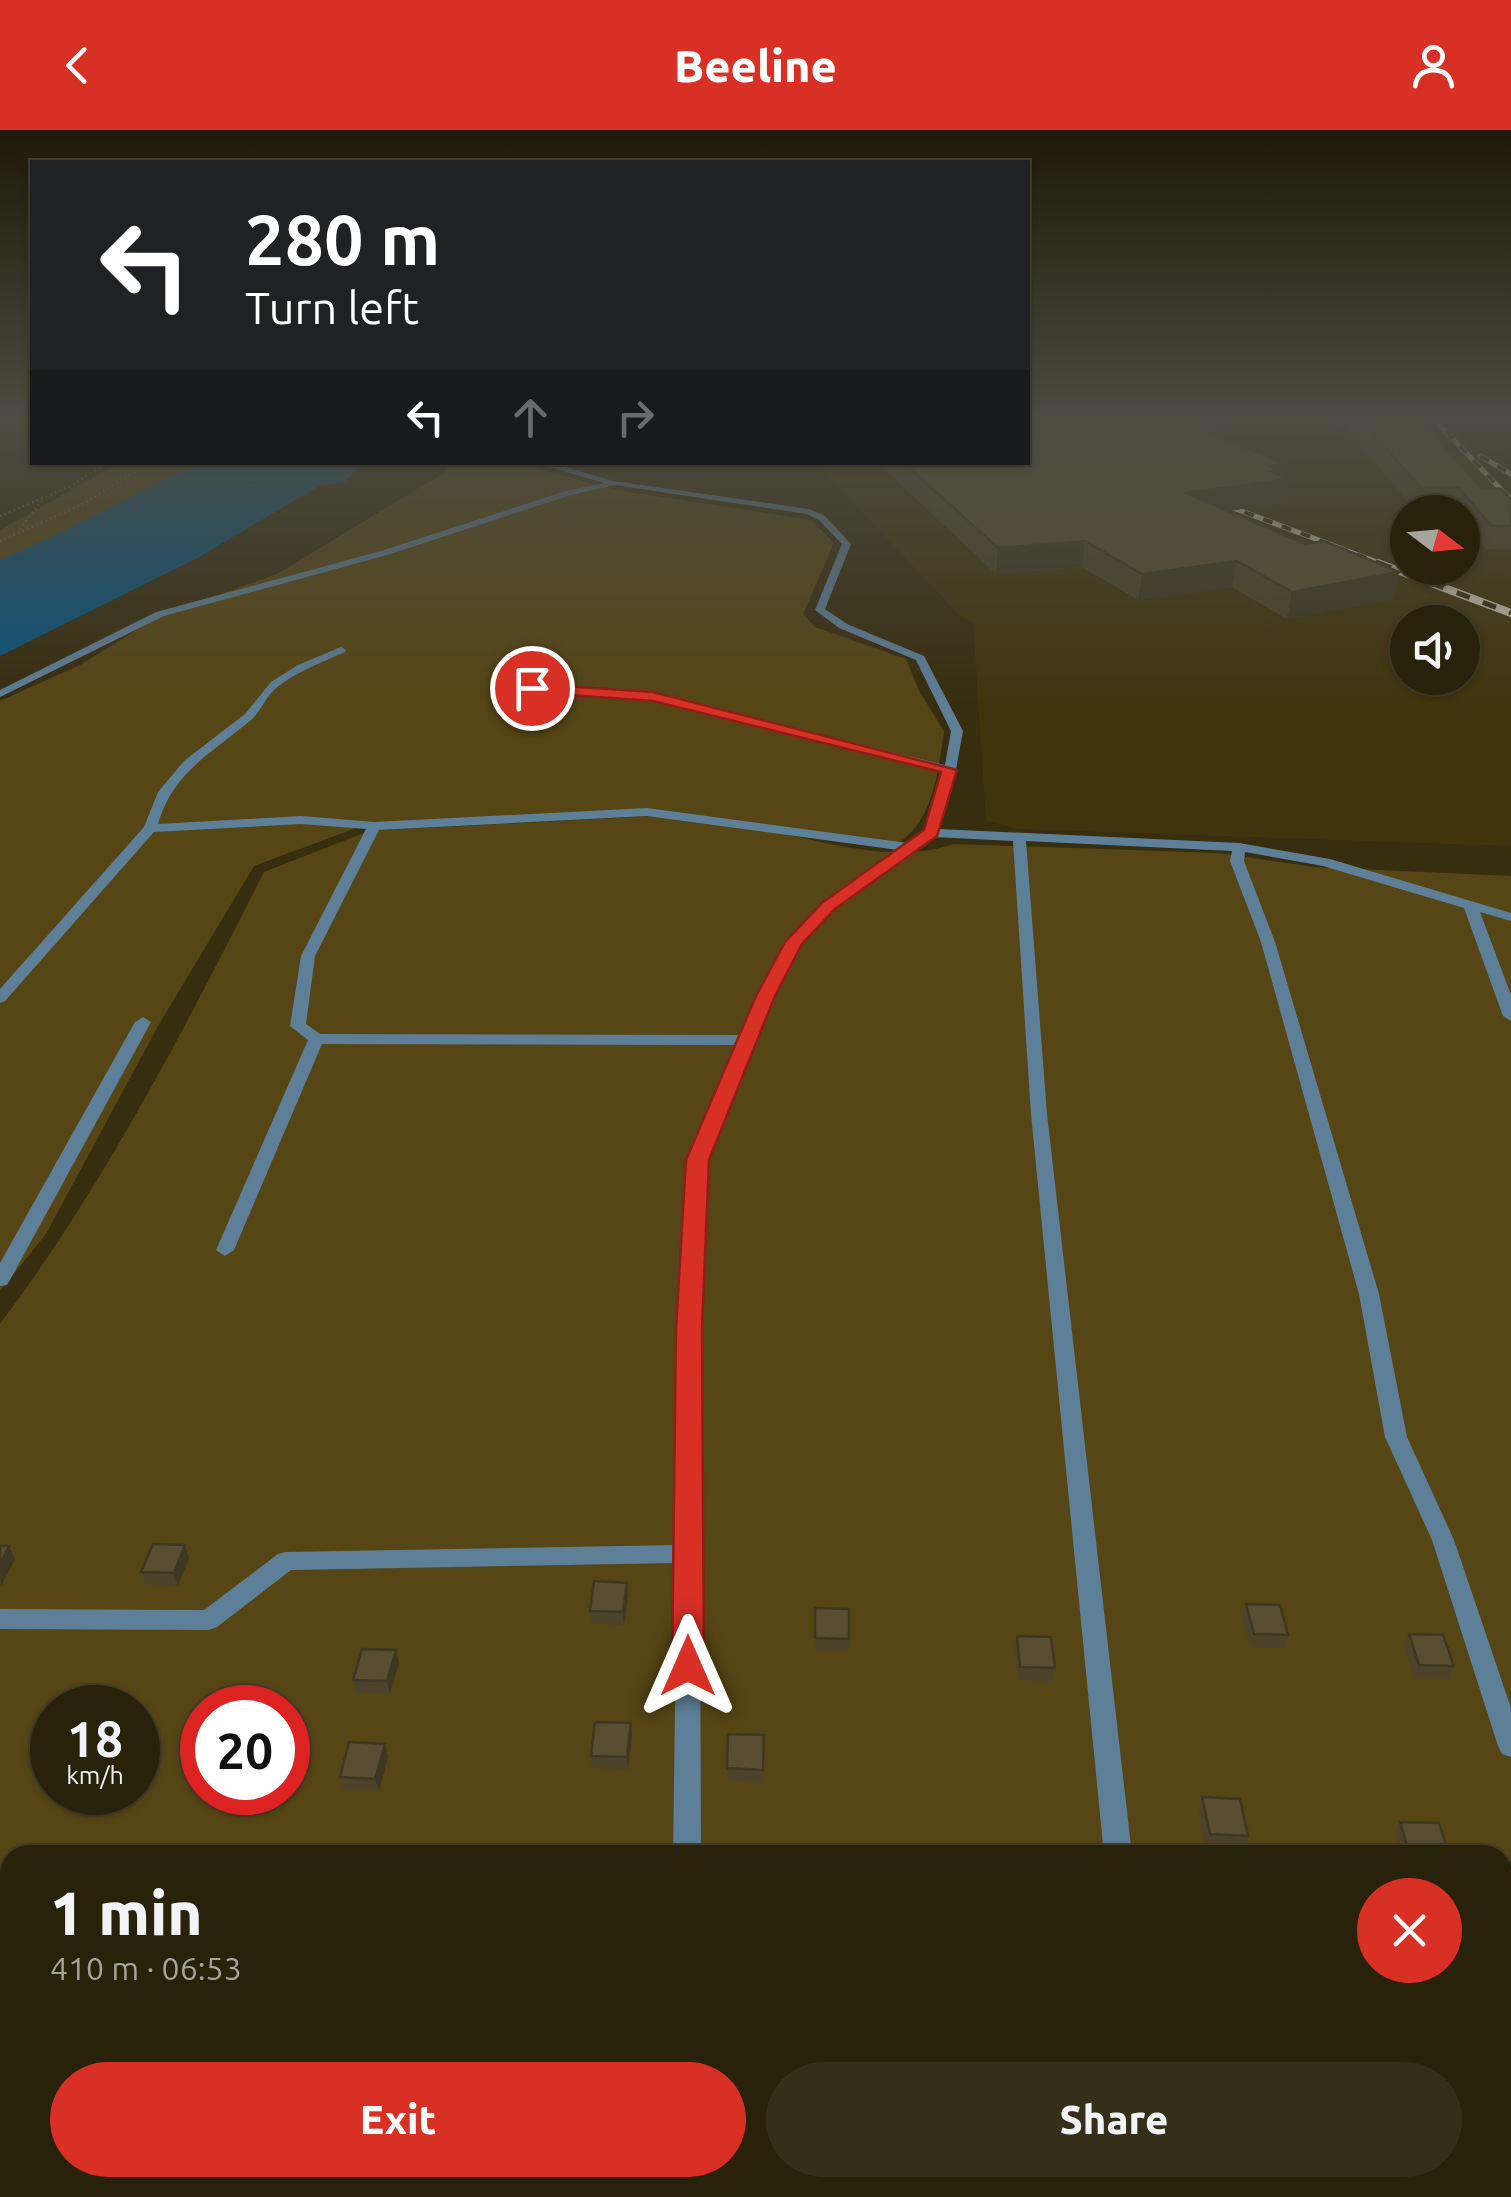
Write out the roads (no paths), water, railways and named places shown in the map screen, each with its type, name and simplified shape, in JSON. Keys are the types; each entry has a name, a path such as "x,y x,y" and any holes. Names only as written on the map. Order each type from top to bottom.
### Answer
{"lane":[{"path":"0,694 160,614 384,552 505,513"},
{"path":"688,1845 689,1329 697,1160 794,942 829,906 932,833 950,770 956,731 920,658 843,626 820,610 847,544 822,518 812,513"},
{"path":"0,998 150,828 154,807 170,779 254,712 266,692 299,668 341,650"},
{"path":"532,688 653,697 950,770"},
{"path":"150,828 302,820 374,826 647,812 912,848"},
{"path":"374,826 308,956 298,1026 316,1040 748,1040"},
{"path":"932,833 1240,847 1325,862 1511,917"},
{"path":"1019,836 1039,1114 1117,1845"},
{"path":"1240,847 1237,862 1268,942 1369,1294 1396,1437 1443,1540 1511,1746"},
{"path":"1472,906 1511,1016"},
{"path":"0,1280 143,1022"},
{"path":"225,1250 316,1040"},
{"path":"0,1618 209,1620 286,1561 688,1554"}],"water":[{"path":"98,513 273,513 199,557 0,656 0,560"}],"railway":[{"path":"1248,513 1385,565"},
{"path":"1378,563 1511,613"}]}
